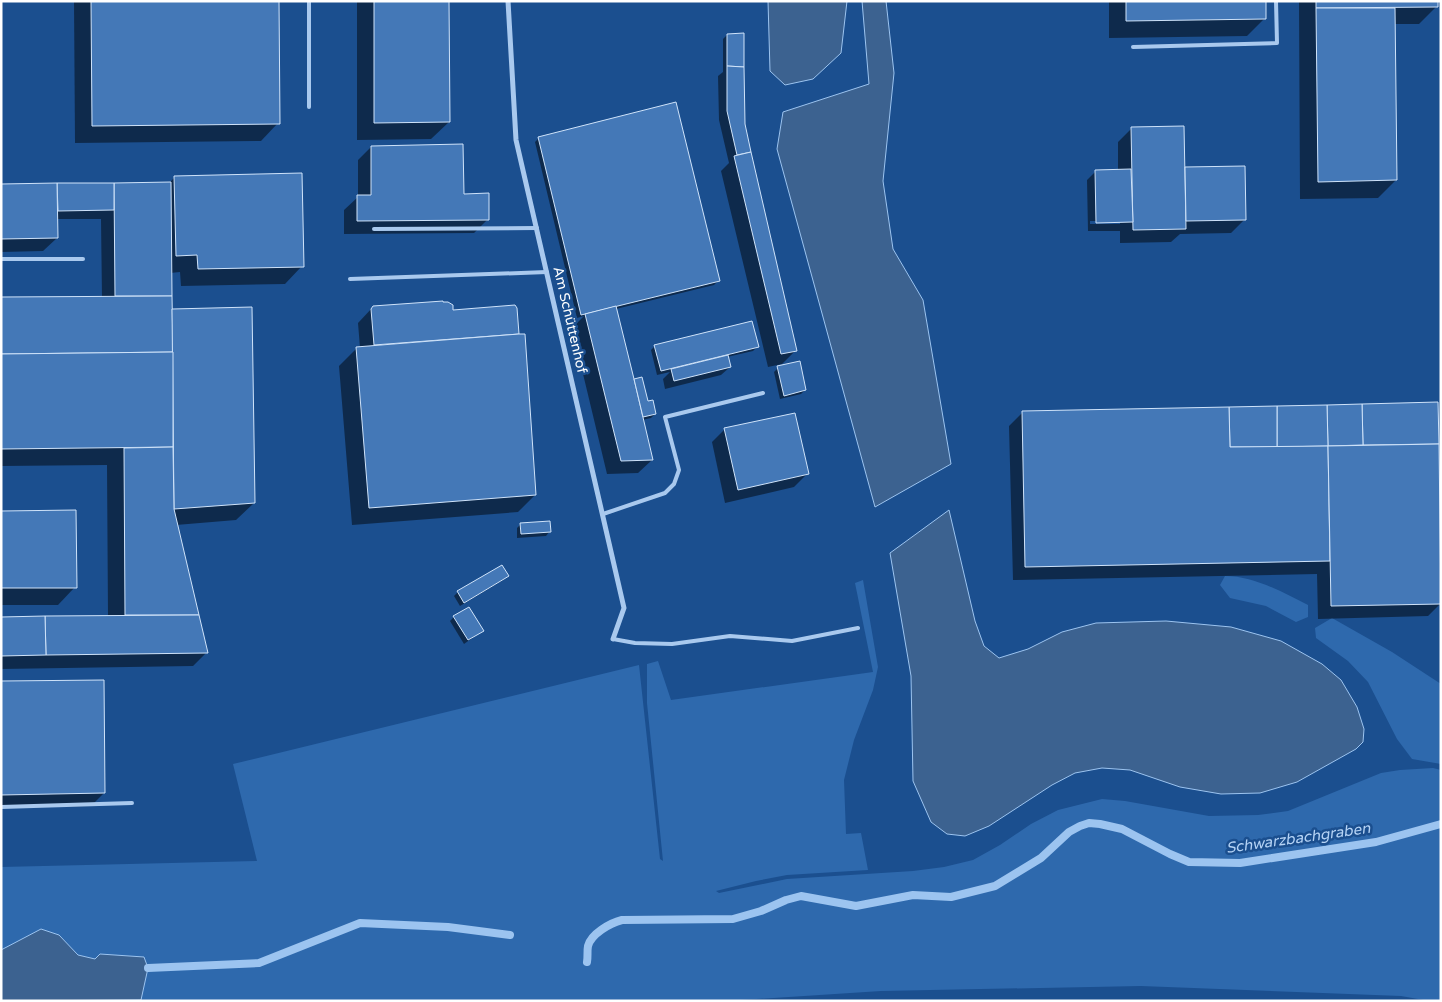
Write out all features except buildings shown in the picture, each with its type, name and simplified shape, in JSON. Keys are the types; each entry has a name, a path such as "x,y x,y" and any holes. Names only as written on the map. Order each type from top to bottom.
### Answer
{"street":[{"name":"Am Schüttenhof","path":"508,1 516,140 624,608 613,639"}],"lane":[{"path":"309,1 310,107"},
{"path":"1132,47 1277,43 1276,1"},
{"path":"374,229 537,228"},
{"path":"1,259 83,259"},
{"path":"350,279 547,272"},
{"path":"603,514 665,493 674,484 679,470 665,418 763,393"},
{"path":"613,639 635,643 672,644 730,636 792,641 858,628"},
{"path":"1,807 132,803"}],"shaded area":[{"path":"768,1 847,1 841,53 813,79 785,85 770,71"},
{"path":"862,1 886,1 894,73 883,181 893,249 923,300 951,464 875,507 777,149 783,112 869,84"},
{"path":"949,510 975,621 984,646 999,658 1028,649 1062,632 1096,623 1166,621 1231,627 1281,641 1322,664 1341,680 1357,707 1364,729 1363,742 1356,749 1297,782 1260,793 1221,794 1180,787 1130,770 1102,768 1075,773 1052,785 989,826 965,836 947,834 931,822 913,781 911,676 890,553"},
{"path":"1225,576 1257,582 1288,595 1308,605 1308,617 1296,622 1266,606 1230,598 1220,585"},
{"path":"863,580 878,667 873,690 854,740 844,780 846,834 861,833 868,870 787,875 716,891 719,893 787,879 913,871 944,867 973,860 1031,824 1058,810 1102,799 1125,801 1209,816 1258,815 1288,811 1381,773 1433,768 1441,770 1441,1001 1401,996 1141,986 881,991 726,1001 1,1001 1,867 257,861 233,764 639,665 660,859 663,861 647,703 647,664 658,661 671,700 873,672 855,583"},
{"path":"1332,618 1392,652 1441,684 1441,764 1412,759 1397,739 1368,682 1348,661 1316,638 1315,628"},
{"path":"41,929 59,935 78,955 95,959 100,954 144,957 148,968 141,1000 1,1001 1,950"}],"waterway":[{"name":"Schwarzbachgraben","path":"587,962 588,946 593,937 607,926 622,920 733,919 801,896 856,906 913,895 951,897 995,886 1041,858 1069,832 1089,823 1122,829 1189,862 1240,863 1376,842 1441,824"},
{"path":"148,968 259,963 360,923 448,927 510,935"}]}
